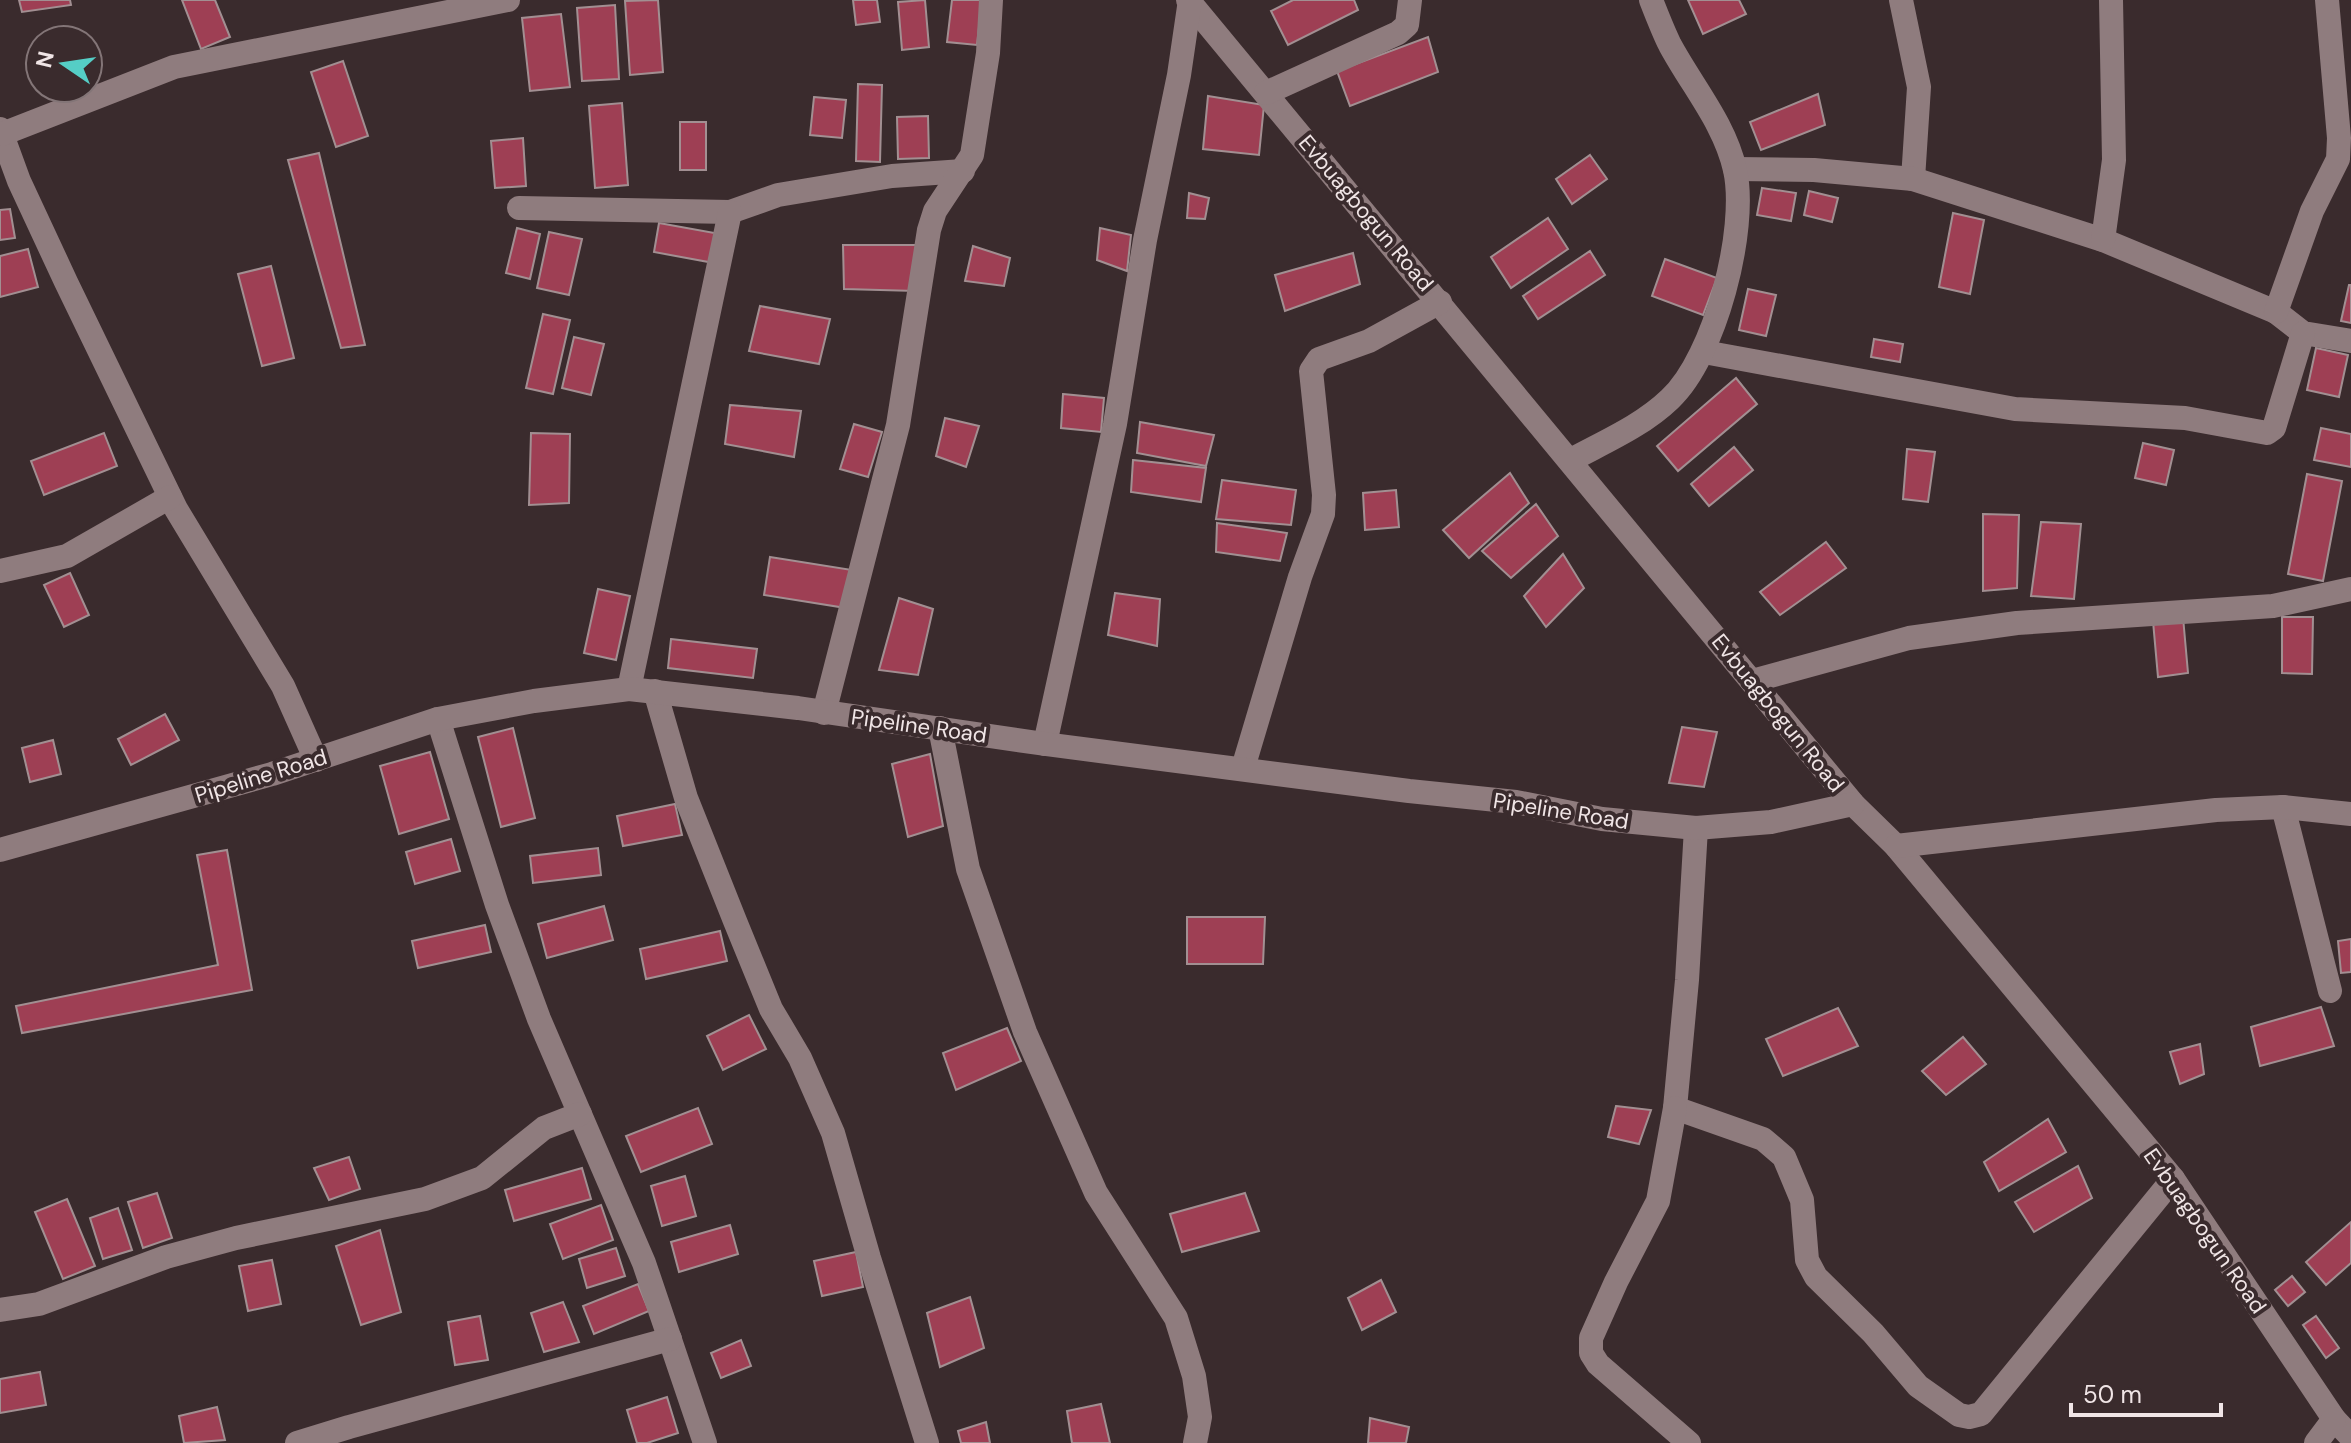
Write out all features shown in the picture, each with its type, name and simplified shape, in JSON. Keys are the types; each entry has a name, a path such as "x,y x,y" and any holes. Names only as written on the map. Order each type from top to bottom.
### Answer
{"street":[{"path":"316,760 283,686 170,497 10,184 1,132 174,67 508,0"},
{"path":"824,713 898,425 925,253 935,211 972,155 988,53 991,0"},
{"path":"1266,93 1398,33 1407,25 1410,0"},
{"path":"1571,460 1644,420 1671,398 1704,352 1724,293 1739,206 1735,169 1718,126 1670,44 1651,0"},
{"path":"1901,0 1919,87 1913,179"},
{"path":"2103,240 2114,160 2111,0"},
{"path":"2276,312 2312,211 2338,159 2339,138 2327,0"},
{"path":"1045,744 1115,424 1145,240 1179,75 1190,1"},
{"name":"Evbuagbogun Road","path":"1190,1 1853,804 1896,846 2173,1179 2334,1419 2351,1437"},
{"path":"1735,169 1814,170 1913,179 2103,240 2276,312 2303,333 2351,341"},
{"path":"519,208 730,212 778,195 913,174 963,171"},
{"path":"913,174 935,211"},
{"path":"629,689 730,212"},
{"path":"1243,768 1300,577 1323,514 1324,495 1310,385 1311,371 1319,359 1369,341 1440,302"},
{"path":"1704,352 2015,409 2185,418 2267,433 2274,428 2303,333"},
{"path":"0,571 67,556 170,497"},
{"path":"1752,681 1909,638 2017,623 2273,606 2351,589"},
{"name":"Pipeline Road","path":"0,850 316,760 438,719 534,701 629,689 1409,791 1516,802 1602,819 1696,828 1771,822 1853,804"},
{"path":"655,691 686,798 735,921 771,1009 800,1058 833,1133 927,1443"},
{"path":"438,719 497,905 539,1019 644,1263 705,1443"},
{"path":"940,728 968,869 1025,1032 1096,1193 1176,1318 1194,1376 1200,1417 1195,1443"},
{"path":"2283,807 2330,991"},
{"path":"1896,846 2216,810 2283,807 2351,814"},
{"path":"1689,1443 1598,1364 1591,1353 1591,1338 1658,1201 1675,1108 1696,828"},
{"path":"1675,1108 1763,1139 1784,1157 1802,1200 1807,1260 1816,1277 1873,1333 1918,1386 1959,1415 1969,1417 1981,1414 2173,1179"},
{"path":"0,1310 39,1304 166,1257 236,1238 425,1199 482,1178 544,1128 580,1114"},
{"path":"297,1443 670,1339"},
{"path":"2316,1443 2334,1419"}],"building":[{"path":"19,0 70,0 71,5 22,12"},
{"path":"182,0 215,0 230,37 201,49"},
{"path":"658,0 663,72 630,75 625,1"},
{"path":"853,0 877,0 880,22 856,25"},
{"path":"925,0 929,47 902,50 898,2"},
{"path":"952,0 982,0 977,45 947,42"},
{"path":"1293,0 1354,0 1358,10 1288,45 1271,11"},
{"path":"1688,0 1739,0 1746,14 1703,34"},
{"path":"615,5 619,79 582,81 577,8"},
{"path":"561,14 570,87 530,91 522,18"},
{"path":"1428,37 1438,72 1350,106 1337,71"},
{"path":"343,61 368,136 336,147 311,72"},
{"path":"858,84 882,85 880,162 856,161"},
{"path":"1818,94 1825,125 1761,150 1750,122"},
{"path":"1208,96 1264,105 1259,155 1203,149"},
{"path":"814,97 846,100 842,138 810,135"},
{"path":"622,103 628,185 595,188 589,106"},
{"path":"928,116 929,158 898,159 897,117"},
{"path":"680,122 706,122 706,170 680,170"},
{"path":"523,138 526,186 495,188 491,141"},
{"path":"319,153 365,345 341,348 288,160"},
{"path":"1590,155 1607,179 1572,204 1556,179"},
{"path":"1762,188 1796,193 1791,221 1757,215"},
{"path":"1809,191 1838,198 1832,222 1804,215"},
{"path":"1189,193 1209,198 1205,219 1187,218"},
{"path":"10,209 15,238 0,240 0,210"},
{"path":"1953,213 1984,220 1970,294 1939,287"},
{"path":"1548,218 1568,249 1511,288 1491,257"},
{"path":"659,223 720,234 714,263 654,252"},
{"path":"517,228 540,234 530,279 506,273"},
{"path":"1100,228 1131,235 1127,271 1097,260"},
{"path":"549,232 582,239 569,295 537,288"},
{"path":"843,245 919,245 916,291 844,289"},
{"path":"973,246 1010,258 1004,286 965,281"},
{"path":"28,249 38,287 0,297 0,256"},
{"path":"1590,251 1605,275 1538,319 1523,296"},
{"path":"1353,253 1360,284 1285,311 1275,275"},
{"path":"1665,259 1717,278 1703,315 1652,296"},
{"path":"271,266 294,358 262,366 238,274"},
{"path":"2351,285 2351,323 2341,321"},
{"path":"1748,289 1776,295 1766,336 1739,330"},
{"path":"760,306 830,319 819,364 749,351"},
{"path":"543,314 570,320 553,394 526,388"},
{"path":"574,337 604,344 591,395 562,388"},
{"path":"1874,339 1903,344 1900,362 1871,357"},
{"path":"2316,348 2348,355 2339,397 2307,390"},
{"path":"1736,378 1757,404 1678,471 1657,446"},
{"path":"1063,394 1104,398 1101,432 1061,428"},
{"path":"730,405 801,411 794,457 725,444"},
{"path":"945,418 979,426 966,467 936,456"},
{"path":"1140,422 1214,435 1206,466 1137,453"},
{"path":"854,424 882,432 868,477 840,469"},
{"path":"2321,428 2351,434 2351,467 2314,460"},
{"path":"104,433 117,466 44,495 31,461"},
{"path":"531,433 570,434 569,503 529,505"},
{"path":"2143,443 2174,450 2166,485 2135,478"},
{"path":"1734,447 1753,470 1709,506 1691,484"},
{"path":"1907,449 1935,452 1928,502 1903,499"},
{"path":"1133,460 1206,468 1201,502 1131,492"},
{"path":"1510,473 1529,503 1469,558 1443,530"},
{"path":"2307,474 2342,481 2323,581 2288,574"},
{"path":"1222,480 1296,490 1291,525 1216,519"},
{"path":"1396,490 1399,527 1365,530 1363,493"},
{"path":"1536,504 1558,536 1511,578 1482,551"},
{"path":"1983,514 2019,515 2017,588 1983,591"},
{"path":"2041,522 2081,524 2074,599 2031,596"},
{"path":"1217,523 1287,533 1280,561 1216,552"},
{"path":"1826,542 1846,568 1780,615 1760,592"},
{"path":"1563,554 1584,588 1546,627 1524,596"},
{"path":"770,557 852,570 846,608 764,595"},
{"path":"70,573 89,615 64,627 44,585"},
{"path":"598,589 630,596 616,660 584,653"},
{"path":"1115,593 1160,599 1157,646 1108,635"},
{"path":"899,598 933,609 918,675 879,670"},
{"path":"2183,617 2188,673 2158,677 2153,621"},
{"path":"2282,617 2313,617 2312,674 2282,673"},
{"path":"671,639 757,649 753,678 668,668"},
{"path":"165,714 179,740 131,765 118,739"},
{"path":"1682,727 1717,732 1704,787 1669,783"},
{"path":"513,728 535,818 501,827 478,737"},
{"path":"53,740 61,774 30,782 22,748"},
{"path":"430,752 449,819 399,834 380,766"},
{"path":"930,754 943,826 908,837 892,764"},
{"path":"675,804 682,835 623,846 617,816"},
{"path":"451,839 460,871 415,884 406,852"},
{"path":"598,848 601,875 533,883 530,856"},
{"path":"227,850 252,990 22,1033 16,1006 218,965 197,855"},
{"path":"604,906 613,940 547,958 538,924"},
{"path":"1187,917 1265,917 1263,964 1187,964"},
{"path":"485,925 491,952 418,968 412,941"},
{"path":"720,931 727,961 646,979 640,949"},
{"path":"2351,939 2351,972 2341,973 2338,941"},
{"path":"2321,1007 2334,1046 2260,1066 2251,1027"},
{"path":"1838,1008 1858,1046 1783,1076 1766,1039"},
{"path":"749,1015 766,1049 723,1070 707,1036"},
{"path":"1007,1028 1021,1061 956,1090 943,1053"},
{"path":"1963,1037 1986,1064 1946,1095 1922,1071"},
{"path":"2200,1044 2204,1074 2180,1084 2170,1052"},
{"path":"1616,1106 1651,1110 1639,1144 1608,1137"},
{"path":"698,1108 712,1144 641,1172 626,1136"},
{"path":"2048,1119 2066,1152 1999,1191 1984,1162"},
{"path":"349,1157 360,1189 329,1200 314,1168"},
{"path":"2078,1166 2092,1198 2034,1232 2015,1202"},
{"path":"582,1168 591,1199 514,1221 505,1190"},
{"path":"685,1176 696,1216 662,1226 651,1186"},
{"path":"157,1193 172,1238 143,1248 128,1202"},
{"path":"1245,1193 1259,1231 1182,1252 1170,1214"},
{"path":"67,1199 95,1266 63,1279 35,1212"},
{"path":"601,1205 613,1240 563,1259 550,1224"},
{"path":"118,1208 132,1250 103,1259 90,1218"},
{"path":"2351,1222 2351,1263 2326,1285 2306,1262"},
{"path":"730,1225 738,1254 679,1272 671,1242"},
{"path":"380,1230 401,1312 361,1325 336,1246"},
{"path":"616,1248 625,1276 587,1288 579,1259"},
{"path":"856,1252 863,1287 822,1296 814,1261"},
{"path":"272,1260 281,1304 248,1311 239,1266"},
{"path":"2292,1276 2305,1292 2288,1306 2275,1290"},
{"path":"1381,1280 1396,1312 1362,1330 1348,1298"},
{"path":"638,1284 649,1311 594,1334 583,1306"},
{"path":"970,1297 984,1348 940,1367 927,1313"},
{"path":"563,1302 579,1342 544,1352 531,1313"},
{"path":"480,1316 488,1360 455,1365 448,1322"},
{"path":"2316,1316 2339,1348 2326,1358 2303,1325"},
{"path":"741,1340 751,1366 721,1378 711,1353"},
{"path":"40,1372 46,1405 0,1413 0,1379"},
{"path":"667,1397 678,1433 637,1443 627,1410"},
{"path":"1101,1404 1110,1443 1072,1443 1067,1411"},
{"path":"217,1407 225,1440 184,1443 179,1416"},
{"path":"1370,1418 1409,1427 1406,1443 1368,1443"},
{"path":"986,1422 990,1443 961,1443 958,1431"}]}
